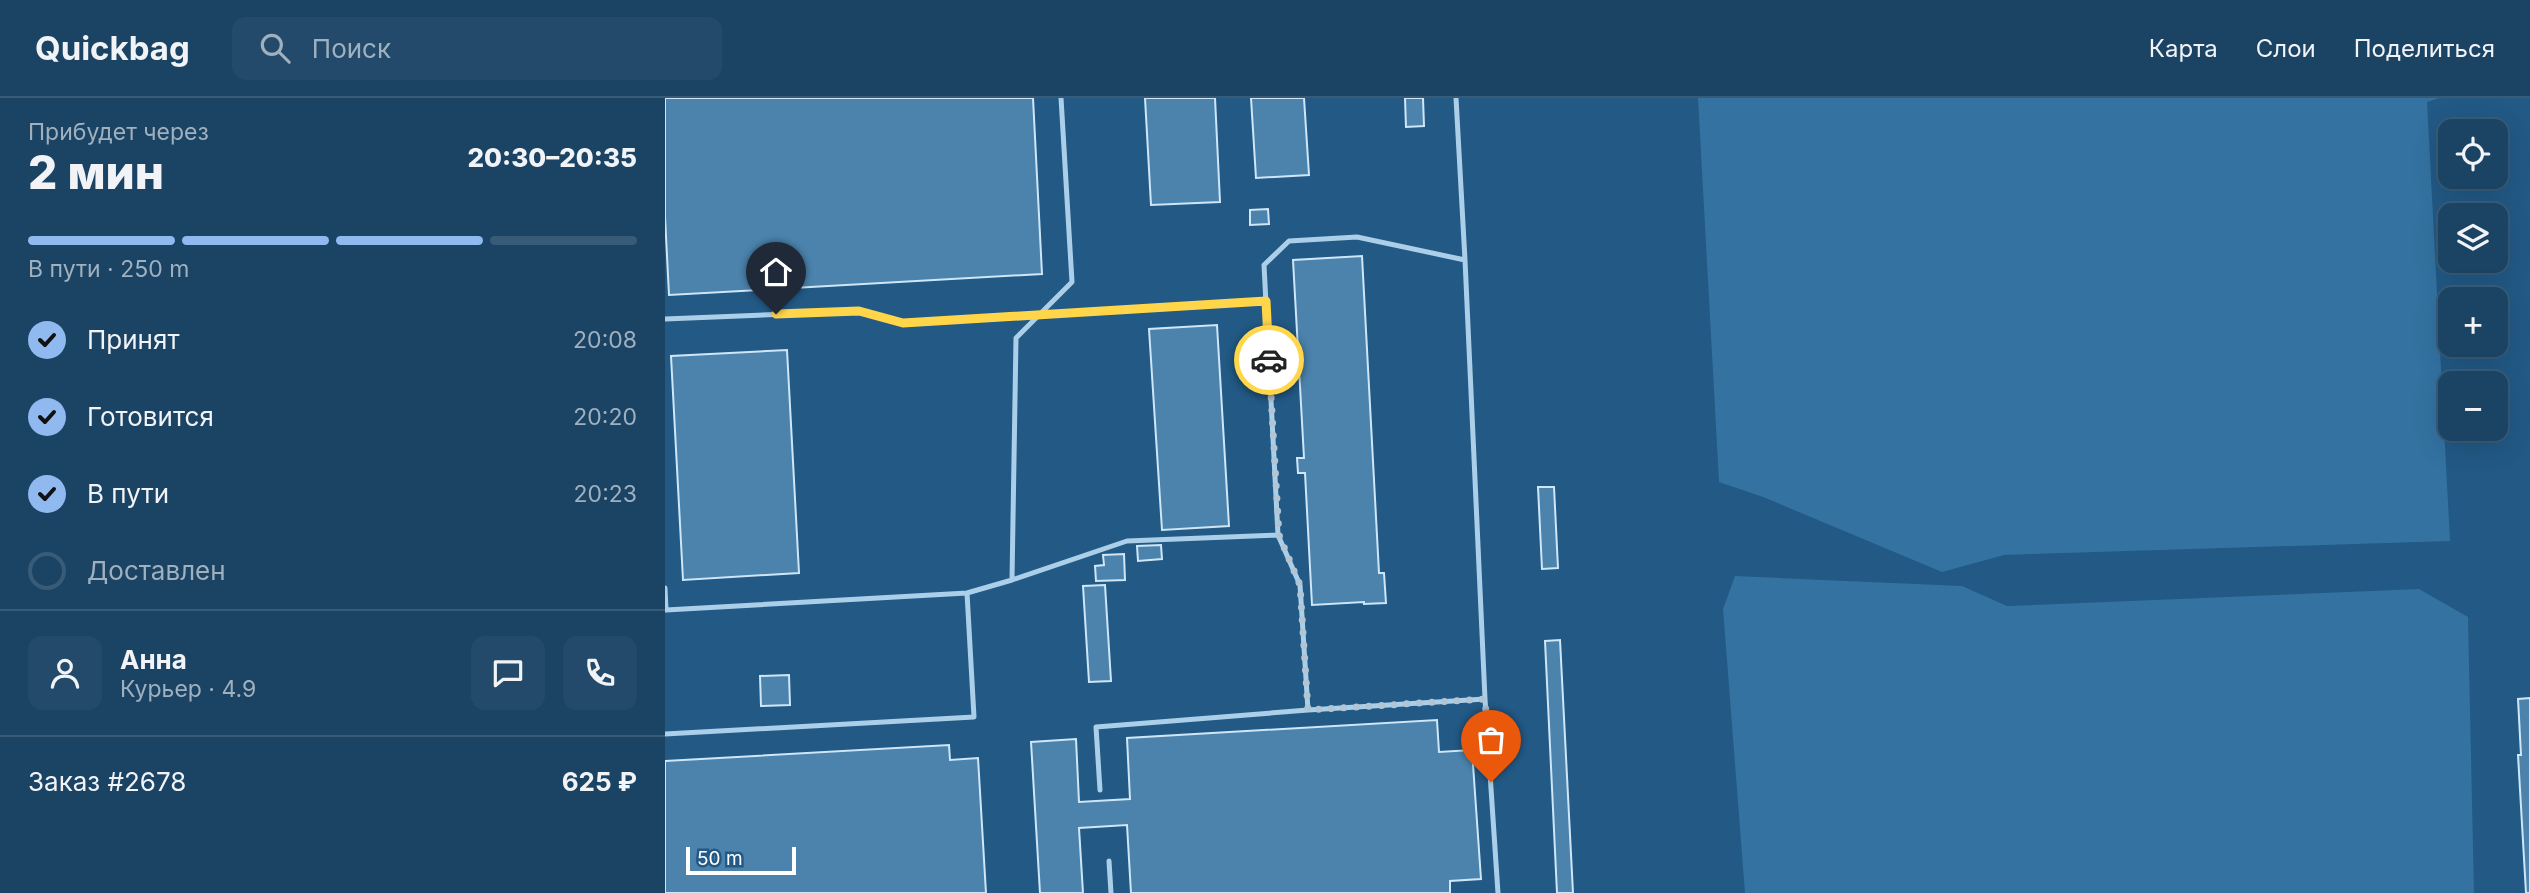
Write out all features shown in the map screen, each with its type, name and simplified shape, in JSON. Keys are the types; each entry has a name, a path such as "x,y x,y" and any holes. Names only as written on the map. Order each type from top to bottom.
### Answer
{"lane":[{"path":"1012,580 1016,338 1072,282 1061,98"},
{"path":"1456,98 1485,699 1498,893"},
{"path":"1308,710 1300,585 1279,535 1265,265 1289,241 1357,237 1465,260"},
{"path":"665,318 859,311 903,323 1266,301"},
{"path":"665,587 666,610 967,593 1127,541 1279,535"},
{"path":"665,734 974,717 967,593"},
{"path":"1100,790 1096,727 1485,699"},
{"path":"1109,861 1111,893"}],"shaded area":[{"path":"1698,98 2439,98 2427,102 2438,357 2440,357 2441,371 2438,371 2438,441 2445,441 2450,541 2004,555 1942,572 1763,497 1719,482"},
{"path":"1735,576 1962,586 2007,606 2419,589 2468,617 2474,893 1745,893 1723,609"}],"building":[{"path":"665,98 1033,98 1042,274 669,295 665,217"},
{"path":"1145,98 1215,98 1220,202 1151,205"},
{"path":"1251,98 1304,98 1309,175 1256,178"},
{"path":"1405,98 1423,98 1424,126 1406,127"},
{"path":"1268,209 1269,224 1250,225 1250,210"},
{"path":"1362,256 1379,573 1384,573 1386,603 1312,605 1305,473 1298,473 1297,458 1304,458 1293,260"},
{"path":"1217,325 1229,526 1162,530 1149,329"},
{"path":"787,350 799,573 683,580 671,356"},
{"path":"1538,487 1554,487 1558,568 1542,569"},
{"path":"1161,545 1162,559 1138,561 1137,546"},
{"path":"1124,554 1125,580 1096,581 1095,566 1104,565 1103,555"},
{"path":"1105,585 1111,681 1089,682 1083,586"},
{"path":"1560,640 1573,893 1557,893 1545,641"},
{"path":"789,675 790,705 761,706 760,676"},
{"path":"2530,698 2530,893 2526,893 2518,755 2521,755 2518,699"},
{"path":"1437,720 1439,752 1472,750 1481,879 1450,881 1450,893 1131,893 1127,825 1079,828 1083,893 1040,893 1031,742 1076,739 1079,802 1130,799 1127,738"},
{"path":"949,745 950,760 978,758 986,893 665,893 665,761"}],"way so far":[{"path":"1269,360 1279,535 1300,585 1308,710 1485,699 1491,782"}],"route":[{"path":"776,314 859,311 903,323 1266,301 1269,360"}]}
